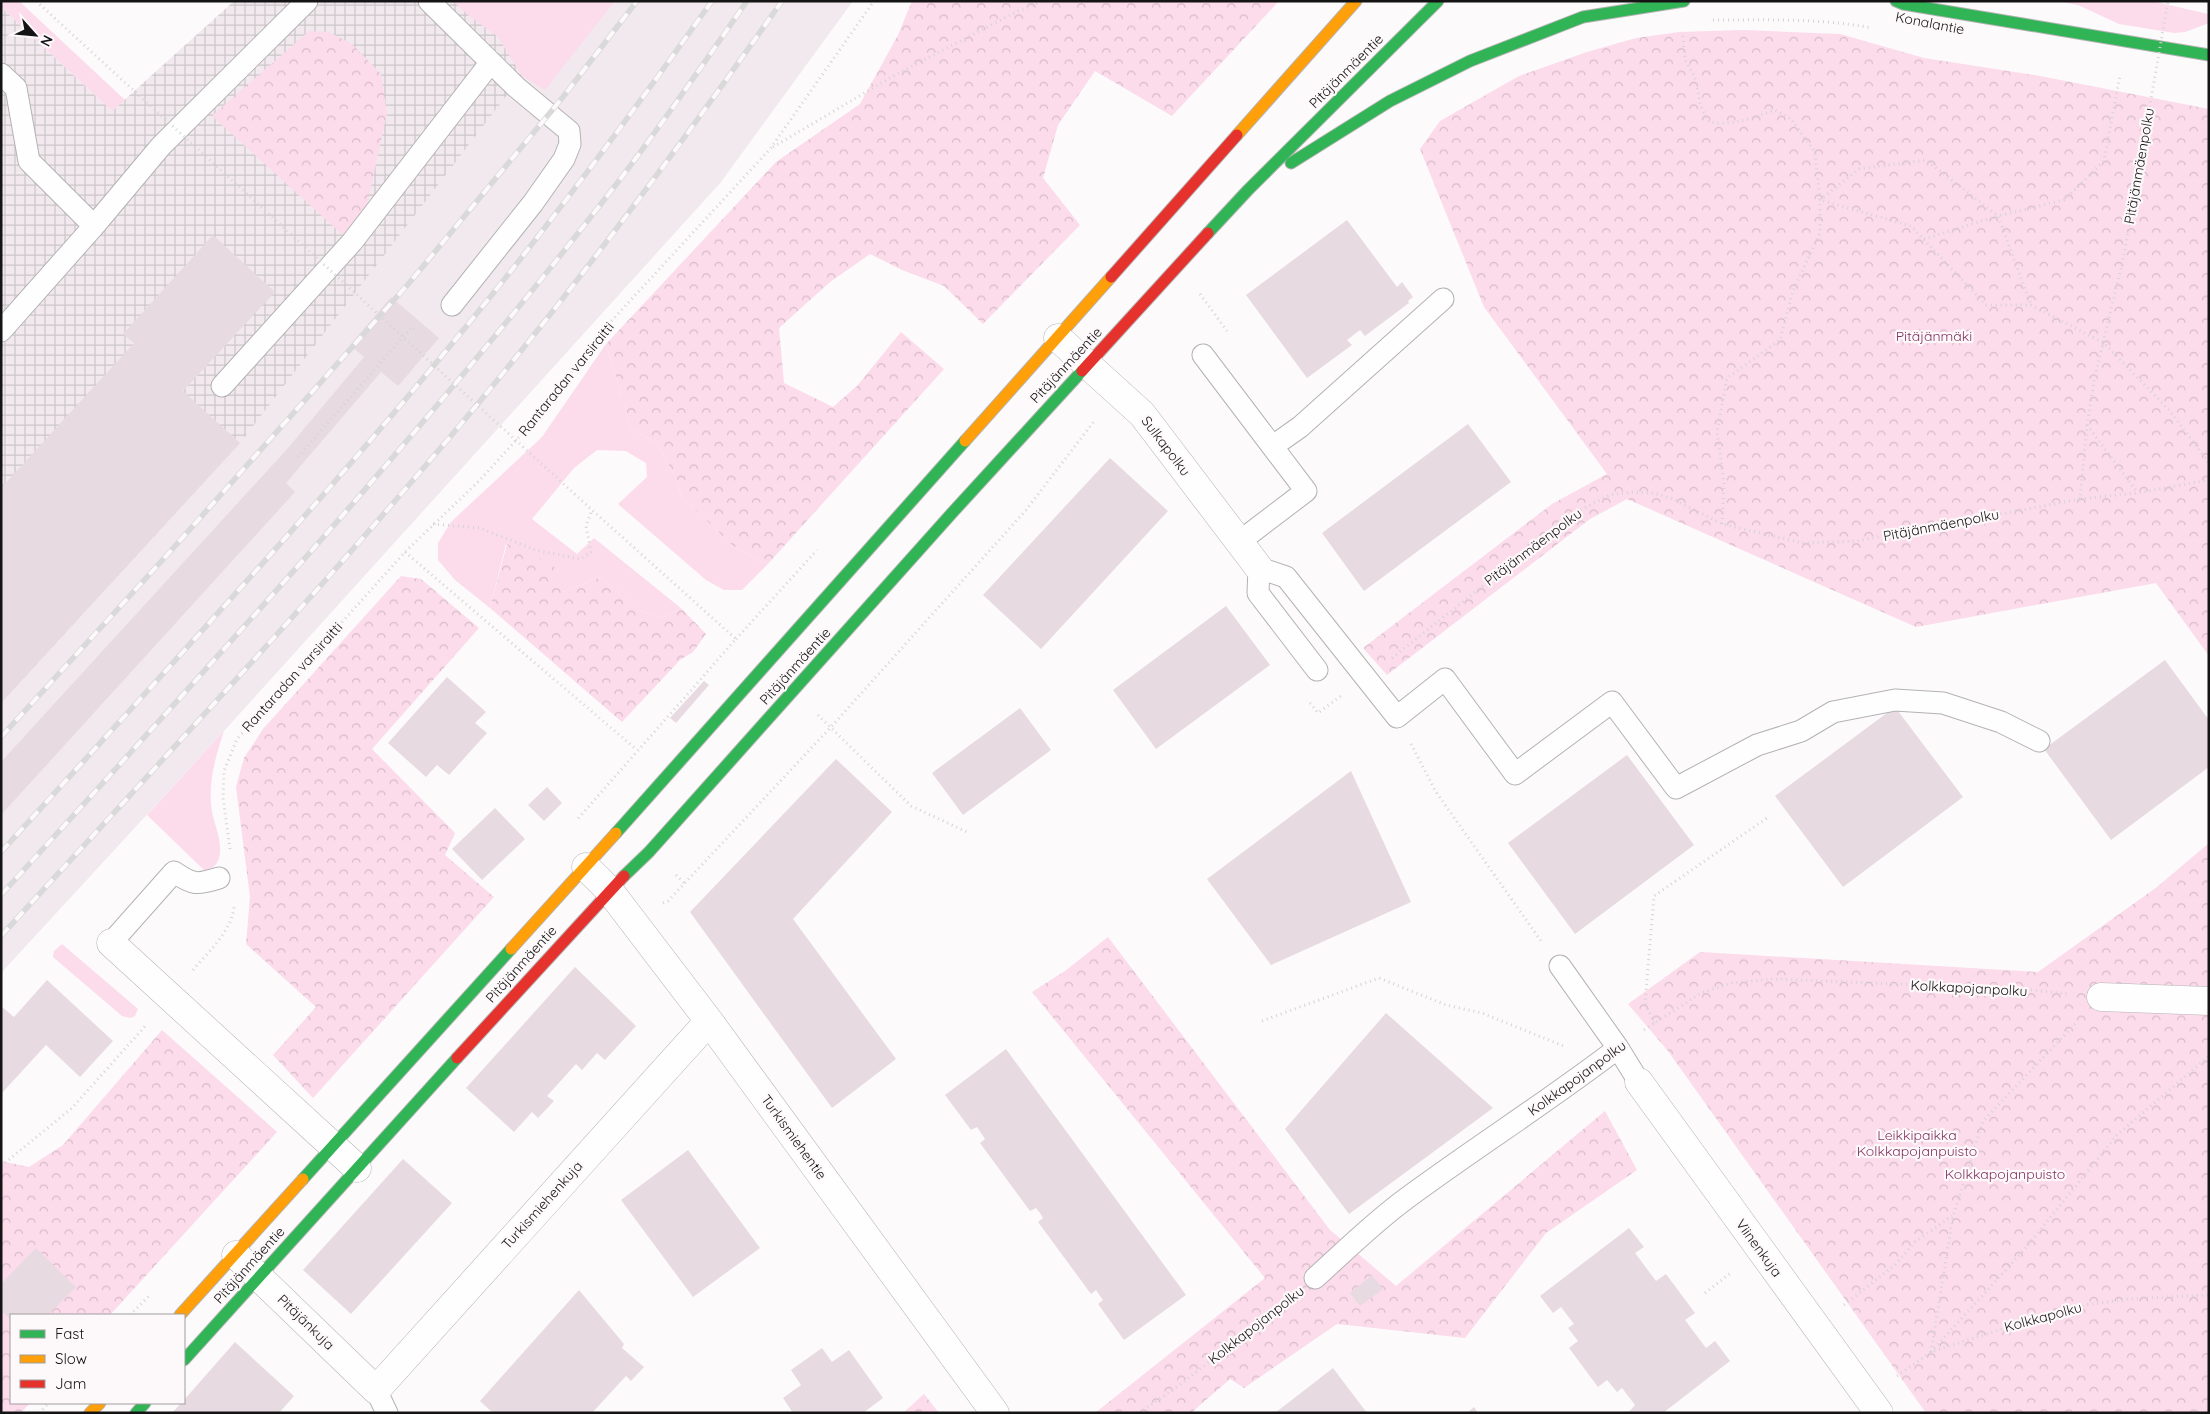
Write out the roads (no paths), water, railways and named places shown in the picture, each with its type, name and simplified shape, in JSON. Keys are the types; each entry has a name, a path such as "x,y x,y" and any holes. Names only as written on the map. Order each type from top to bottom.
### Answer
{"main road":[{"name":"Pitäjänmäentie","path":"181,1314 236,1255 332,1145 586,867 1356,1"},
{"name":"Pitäjänmäentie","path":"185,1359 609,890 649,852 1088,364 1248,190 1438,1"},
{"path":"1248,190 1390,101 1470,61 1583,17 1684,1"},
{"name":"Konalantie","path":"1895,3 2209,55"},
{"path":"90,1413 99,1404"}],"street":[{"name":"Sulkapolku","path":"1058,338 1142,414 1259,568"},
{"name":"Turkismiehentie","path":"586,867 609,890 709,1021 995,1413"},
{"path":"111,943 357,1168"},
{"path":"2101,997 2209,1001"},
{"name":"Turkismiehenkuja","path":"381,1402 709,1021"},
{"name":"Viinenkuja","path":"1639,1082 1879,1413"},
{"name":"Pitäjänkuja","path":"236,1255 381,1402"}],"lane":[{"path":"1,331 94,226 161,146 307,1"},
{"path":"429,1 516,87 569,131 570,144 564,159 533,203 452,305"},
{"path":"222,386 352,242 491,62"},
{"path":"1,74 16,88 29,161 94,226"},
{"path":"1273,446 1300,427 1443,299"},
{"path":"1204,355 1306,491 1239,542"},
{"path":"1317,670 1258,594 1259,568 1286,577 1397,717 1445,679 1516,774 1612,702 1676,788 1757,745 1801,730 1834,712 1895,700 1943,703 2001,722 2039,741"},
{"path":"111,943 174,872 190,883 200,884 219,878"},
{"path":"1560,966 1618,1048 1639,1082"},
{"name":"Kolkkapojanpolku","path":"1315,1278 1371,1226 1406,1198 1519,1121 1618,1048"}],"railway":[{"path":"1,737 168,554 410,282 563,97 637,1"},
{"path":"1,852 312,508 432,368 520,260 576,187 712,1"},
{"path":"1,895 239,633 470,366 618,182 668,115 747,1"},
{"path":"1,936 326,579 478,403 613,234 782,1"}],"park label":[{"name":"Pitäjänmäki","path":"1934,336"},
{"name":"Leikkipaikka Kolkkapojanpuisto","path":"1917,1144"},
{"name":"Kolkkapojanpuisto","path":"2005,1174"}]}
